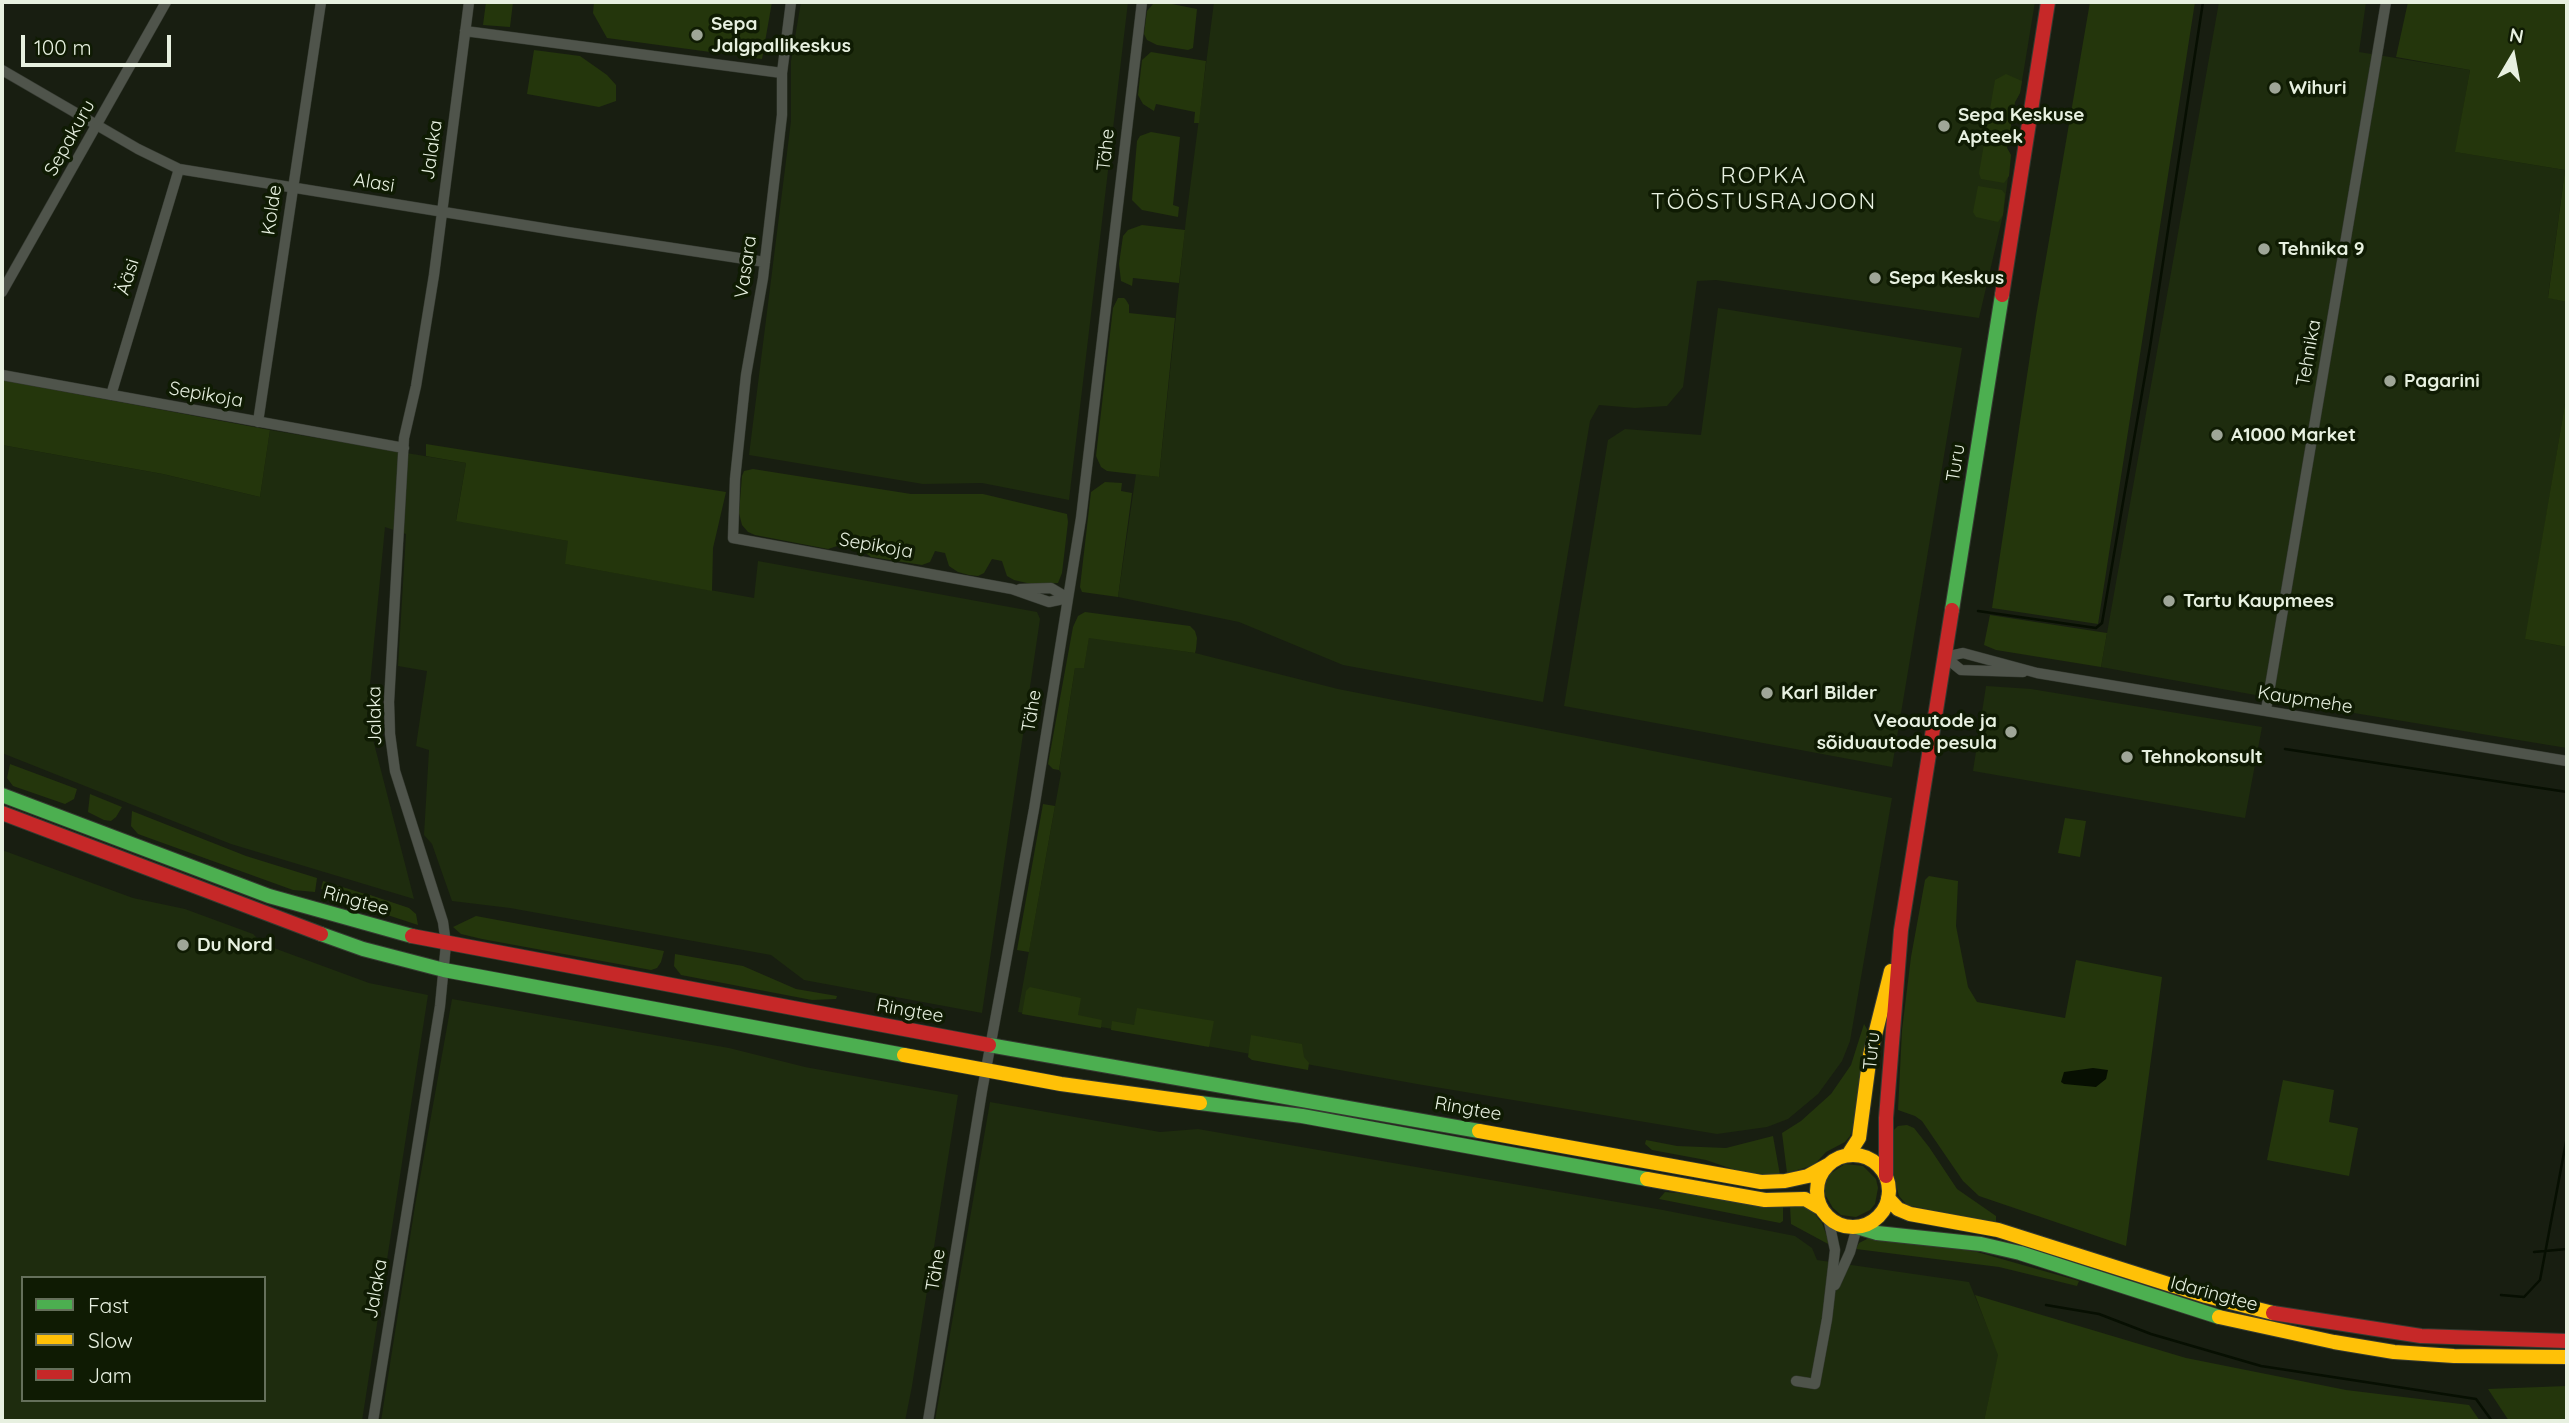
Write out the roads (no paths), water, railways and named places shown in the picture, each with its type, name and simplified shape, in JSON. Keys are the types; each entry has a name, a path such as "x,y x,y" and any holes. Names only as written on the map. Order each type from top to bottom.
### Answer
{"main road":[{"name":"Turu","path":"1886,1176 1886,1118 1901,930 2048,2"},
{"name":"Ringtee","path":"2,795 269,896 367,925 446,944 1238,1090 1308,1100 1760,1182 1785,1181 1808,1176 1828,1165"},
{"name":"Ringtee","path":"2,813 338,940 444,970 986,1070 1131,1094 1327,1120 1765,1200 1805,1199 1825,1213"},
{"name":"Turu","path":"1848,1155 1859,1138 1870,1055 1901,930"},
{"path":"1848,1155 1870,1159 1886,1176 1888,1198 1877,1218 1857,1227 1837,1223 1825,1213 1818,1198 1817,1186 1821,1175 1828,1165 1848,1155"},
{"name":"Idaringtee","path":"1888,1198 1898,1209 1910,1214 1998,1230 2206,1296 2286,1316 2421,1336 2567,1341"},
{"name":"Idaringtee","path":"1857,1227 1878,1233 1981,1244 2020,1253 2205,1314 2334,1342 2395,1352 2454,1356 2567,1357"}],"street":[{"name":"Sepakuru","path":"2,292 166,2"},
{"name":"Kolde","path":"258,422 321,2"},
{"name":"Jalaka","path":"373,1421 421,1125 446,944 443,922 395,771 390,734 391,643 404,448 422,349 469,2"},
{"name":"Vasara","path":"733,538 735,479 746,375 765,262 782,114 782,72 791,2"},
{"name":"Tähe","path":"928,1421 1068,598 1091,438 1142,2"},
{"name":"Tehnika","path":"2266,710 2386,2"},
{"path":"465,32 782,72"},
{"name":"Alasi","path":"2,70 138,149 179,169 765,262"},
{"name":"Ääsi","path":"111,396 179,169"},
{"name":"Sepikoja","path":"2,376 404,448"},
{"name":"Sepikoja","path":"733,538 1012,589 1049,602 1068,598"},
{"name":"Kaupmehe","path":"1945,657 1963,653 2037,673 2567,761"},
{"name":"Kaupmehe","path":"1945,657 1961,670 2037,673"},
{"path":"1796,1381 1815,1384 1835,1250 1825,1213"},
{"path":"1830,1295 1850,1252 1857,1227"}],"waterway":[{"path":"1978,611 2096,628 2102,623 2150,347 2203,2"},
{"path":"2285,749 2567,792"},
{"path":"2501,1295 2524,1297 2540,1280 2567,1137"},
{"path":"2534,1252 2567,1249"},
{"path":"2046,1305 2099,1314 2151,1334 2261,1366 2476,1399 2492,1421"}],"place":[{"name":"Sepa Jalgpallikeskus","path":"697,35"},
{"name":"Wihuri","path":"2275,88"},
{"name":"Sepa Keskuse Apteek","path":"1944,126"},
{"name":"Tehnika 9","path":"2264,249"},
{"name":"Sepa Keskus","path":"1875,278"},
{"name":"Pagarini","path":"2390,381"},
{"name":"A1000 Market","path":"2217,435"},
{"name":"Tartu Kaupmees","path":"2169,601"},
{"name":"Karl Bilder","path":"1767,693"},
{"name":"Veoautode ja sõiduautode pesula","path":"2011,732"},
{"name":"Tehnokonsult","path":"2127,757"},
{"name":"Du Nord","path":"183,945"}],"district":[{"name":"ROPKA TÖÖSTUSRAJOON","path":"1764,189"}]}
